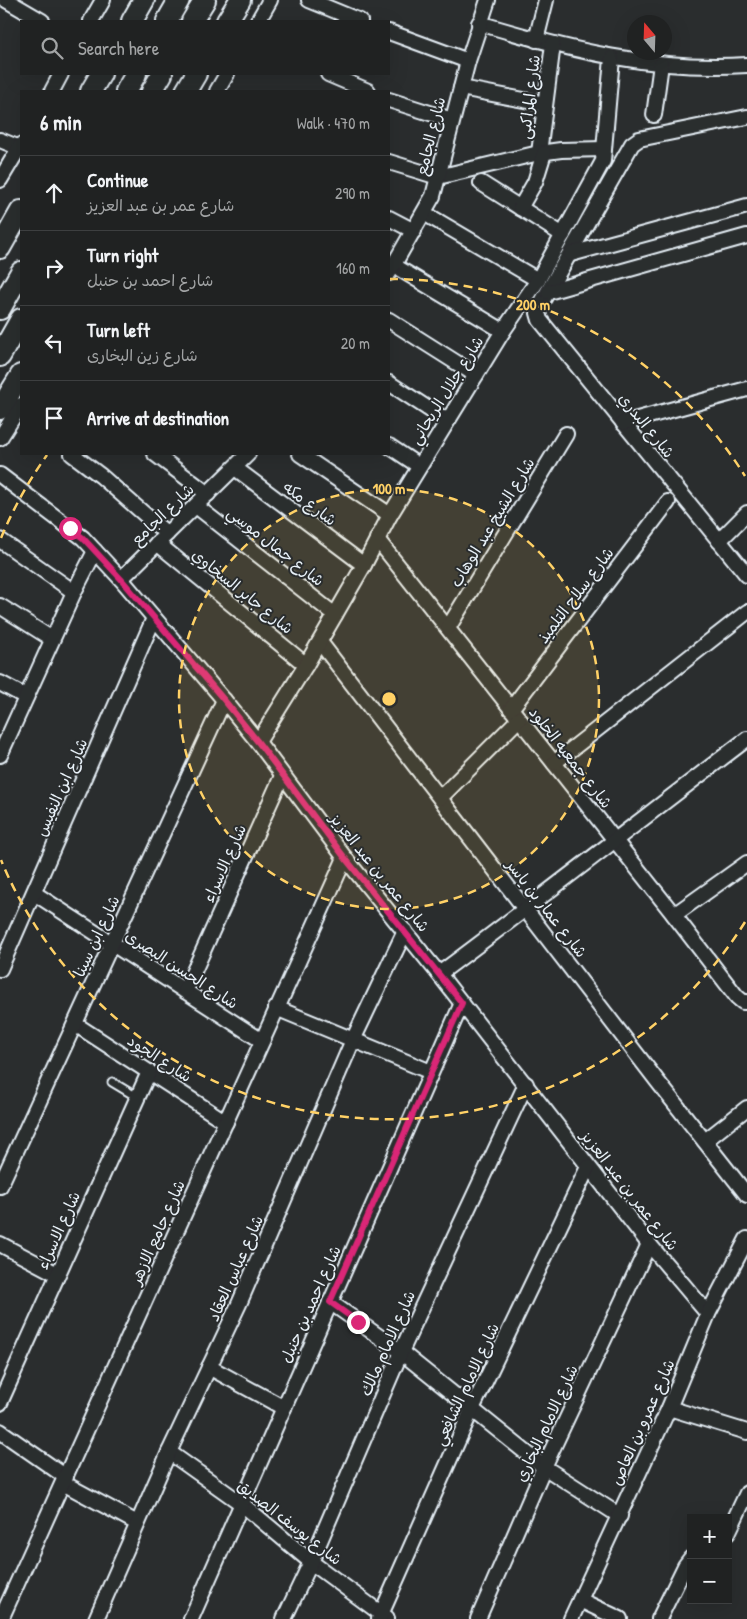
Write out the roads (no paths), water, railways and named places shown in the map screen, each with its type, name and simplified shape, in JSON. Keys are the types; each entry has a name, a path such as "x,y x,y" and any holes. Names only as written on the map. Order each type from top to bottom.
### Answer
{"main road":[{"path":"133,20 144,0"},
{"path":"167,20 179,0"},
{"path":"193,20 205,0"},
{"path":"228,20 240,0"},
{"path":"92,90 100,75"},
{"path":"127,90 135,75"},
{"path":"153,90 161,75"},
{"path":"187,90 195,75"},
{"path":"0,248 20,213"},
{"path":"0,309 20,274"},
{"path":"0,356 20,321"},
{"path":"14,412 20,380"}],"street":[{"path":"6,0 40,20"},
{"path":"92,20 103,0"},
{"path":"259,20 270,0"},
{"path":"309,0 358,20"},
{"path":"536,40 546,0"},
{"name":"شارع الجامع","path":"391,269 433,196 479,23 483,1"},
{"path":"479,23 536,40 612,58 661,64 723,67 747,65"},
{"path":"390,32 468,61"},
{"name":"شارع المراكبى","path":"520,208 535,182 542,153 545,104 553,44"},
{"path":"390,162 438,177 561,150 603,155 612,58"},
{"path":"654,116 661,64"},
{"path":"53,90 60,75"},
{"path":"330,75 366,90"},
{"path":"461,88 545,104"},
{"path":"390,100 452,120"},
{"name":"شارع البدري","path":"747,118 639,139 632,144 571,254 539,307 538,313 540,320 747,575"},
{"path":"0,140 20,147"},
{"path":"0,180 20,149"},
{"name":"شارع جلال الريحاني","path":"258,742 320,642 419,466 503,331 538,280 563,236 603,155"},
{"path":"480,183 563,236"},
{"path":"571,254 747,206"},
{"path":"424,214 538,280"},
{"path":"390,219 414,231"},
{"path":"548,292 747,236"},
{"path":"391,269 503,331"},
{"path":"390,321 476,375"},
{"path":"390,384 447,421"},
{"path":"623,423 747,389"},
{"path":"0,438 14,412"},
{"name":"شارع الشيخ عبد الوهاب","path":"448,628 566,434"},
{"path":"390,447 419,466"},
{"name":"شارع جابر السخاوي","path":"73,455 128,498 162,538 306,665"},
{"path":"156,455 208,494"},
{"name":"شارع الجامع","path":"121,579 235,468 245,455"},
{"path":"301,455 390,515"},
{"name":"شارع مكه","path":"235,468 364,565"},
{"name":"شارع عمر بن عبد العزيز","path":"0,475 83,538 121,579 224,700 345,858 526,1084 588,1167 708,1314"},
{"name":"شارع سلاح التلميذ","path":"440,798 515,714 668,502"},
{"name":"شارع جمال موسي","path":"196,506 335,615"},
{"path":"719,540 747,513"},
{"name":"شارع جمعيه الخلود","path":"377,539 742,1000"},
{"path":"0,540 74,592"},
{"path":"0,755 4,736 26,697 95,551"},
{"path":"0,606 52,639"},
{"path":"554,763 747,612"},
{"name":"شارع ابن النفيس","path":"0,969 154,618"},
{"name":"شارع عمار بن ياسر","path":"320,642 747,1195"},
{"path":"0,684 26,697"},
{"name":"شارع ابن سينا","path":"0,1186 224,700"},
{"path":"439,974 747,739"},
{"name":"شارع الاسراء","path":"185,991 282,776"},
{"name":"شارع جامع الازهر","path":"1,1619 345,858"},
{"path":"674,915 747,863"},
{"name":"شارع الحسن البصرى","path":"34,893 262,1041"},
{"name":"شارع عباس العقاد","path":"96,1619 169,1452 239,1304 353,1040 405,931"},
{"name":"شارع احمد بن حنبل","path":"191,1619 462,1003"},
{"path":"276,1008 431,1072"},
{"name":"شارع الجود","path":"75,1024 226,1122"},
{"name":"شارع الاسراء","path":"0,1403 148,1072"},
{"name":"شارع الامام مالك","path":"284,1619 311,1562 401,1352 526,1084"},
{"path":"705,1141 747,1108"},
{"name":"شارع الامام الشافعي","path":"383,1617 472,1409 588,1167"},
{"name":"شارع عمرو بن العاص","path":"571,1619 669,1408 708,1314 747,1239"},
{"path":"0,1244 57,1274"},
{"name":"شارع الامام البخاري","path":"478,1619 544,1467 649,1244"},
{"path":"330,1302 401,1352 544,1467 620,1516"},
{"path":"209,1367 284,1408"},
{"path":"669,1408 747,1432"},
{"path":"0,1431 64,1480 137,1523"},
{"name":"شارع يوسف الصديق","path":"169,1452 242,1504 311,1562 383,1617"},
{"path":"732,1527 744,1509 747,1493"},
{"path":"659,1619 690,1559"},
{"path":"580,1600 620,1619"}],"lane":[{"path":"112,1082 137,1097"}]}
